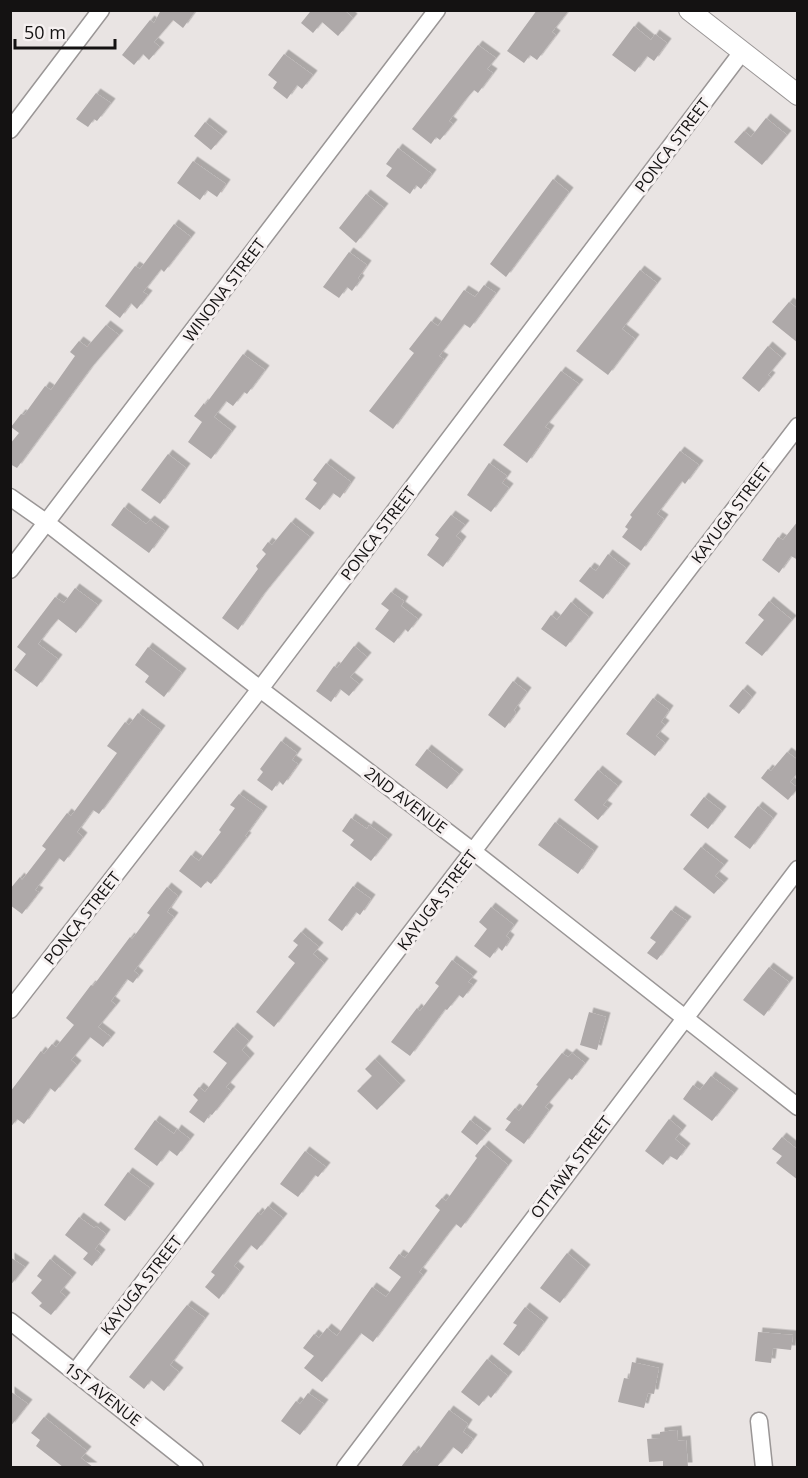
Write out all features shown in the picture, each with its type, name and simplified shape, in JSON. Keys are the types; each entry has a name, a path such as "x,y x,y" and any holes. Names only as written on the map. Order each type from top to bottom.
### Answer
{"street":[{"path":"10,130 101,10"},
{"name":"WINONA STREET","path":"10,570 436,10"},
{"path":"689,10 798,95"},
{"name":"PONCA STREET","path":"10,1010 260,689 742,52"},
{"name":"KAYUGA STREET","path":"75,1372 798,426"},
{"name":"2ND AVENUE","path":"10,497 47,523 474,852 798,1107"},
{"name":"OTTAWA STREET","path":"345,1467 683,1017 798,868"},
{"name":"1ST AVENUE","path":"10,1321 195,1467"},
{"path":"759,1421 764,1467"}],"building":[{"path":"161,10 196,10 183,28 173,20 154,42 160,47 149,60 143,54 134,65 122,55 150,20 154,23"},
{"path":"308,10 344,10 353,18 338,36 322,22 313,33 301,23 310,12"},
{"path":"537,10 569,10 552,32 556,35 537,60 530,55 524,63 507,51"},
{"path":"634,26 651,40 655,34 667,43 654,61 647,56 635,72 612,55"},
{"path":"478,45 496,58 487,69 493,73 478,93 474,90 465,100 449,121 453,124 440,140 436,137 431,144 412,129"},
{"path":"284,54 313,75 302,89 297,85 287,99 273,88 277,82 268,75"},
{"path":"96,93 111,103 97,121 94,119 88,127 76,119"},
{"path":"766,118 787,135 762,165 734,142 744,131 751,137"},
{"path":"205,122 223,136 211,150 194,136"},
{"path":"398,148 432,174 421,189 416,185 410,194 386,176 392,168 386,164"},
{"path":"193,161 226,184 217,197 207,190 200,200 177,183"},
{"path":"553,179 569,192 506,277 490,264"},
{"path":"366,194 384,208 356,243 339,228"},
{"path":"174,224 191,237 164,272 161,269 143,292 148,295 137,309 131,303 120,318 105,306 135,266 140,269"},
{"path":"349,252 367,265 352,291 347,287 339,298 323,287"},
{"path":"640,270 657,283 622,329 635,339 608,375 576,351"},
{"path":"484,285 496,293 470,328 464,324 439,356 444,359 393,429 369,411 414,353 409,349 431,321 438,326 464,290 475,297"},
{"path":"789,302 798,309 798,343 772,322"},
{"path":"106,325 119,335 90,369 17,468 10,464 10,444 19,433 11,427 21,414 24,415 45,386 51,390 75,356 70,352 79,341 87,347"},
{"path":"768,346 782,358 768,375 771,377 759,392 742,378"},
{"path":"243,354 265,370 247,394 244,392 233,406 226,401 214,417 232,431 211,459 188,442 202,422 194,416 204,403 205,405"},
{"path":"561,371 579,384 545,427 550,430 527,463 503,445"},
{"path":"680,451 699,465 685,484 682,481 657,514 664,519 641,551 622,537 628,529 625,527 632,517 630,515"},
{"path":"168,454 186,468 160,504 141,490"},
{"path":"326,463 351,482 340,498 333,493 320,510 305,499 317,483 313,480"},
{"path":"489,463 507,476 502,483 509,488 491,512 467,495"},
{"path":"124,507 146,524 150,520 165,531 149,553 111,525"},
{"path":"451,515 465,525 456,536 462,541 443,567 427,555 439,538 435,535"},
{"path":"798,521 798,560 791,556 779,573 762,560 778,537 783,540"},
{"path":"291,522 310,537 262,596 238,630 222,618 258,569 256,566 266,554 262,550 268,542 272,545"},
{"path":"608,554 626,568 603,599 579,581 590,567 596,571"},
{"path":"75,588 98,605 76,633 58,619 38,644 58,659 37,687 14,670 26,654 17,647 55,597 64,603"},
{"path":"391,592 404,601 401,606 418,619 408,632 405,629 394,643 375,629 389,610 381,604"},
{"path":"769,601 792,620 762,656 745,643 764,620 758,615"},
{"path":"571,602 589,617 566,647 541,629 551,615 557,620"},
{"path":"354,646 367,657 350,677 359,684 349,696 340,689 331,702 316,691 334,666 337,668"},
{"path":"148,647 182,673 164,697 145,682 149,676 135,665"},
{"path":"513,681 527,692 505,728 488,715"},
{"path":"743,689 752,697 739,714 729,706"},
{"path":"653,698 669,710 661,722 665,725 656,736 665,743 655,756 626,734"},
{"path":"138,713 161,730 99,814 93,810 77,832 83,837 64,862 59,858 35,890 39,892 22,914 10,905 10,889 20,877 22,880 46,849 42,846 67,813 71,816 117,753 107,746 125,722 129,725"},
{"path":"281,741 297,753 292,760 298,764 283,785 279,781 272,791 257,780 263,772 260,769"},
{"path":"427,749 459,774 447,789 415,765"},
{"path":"787,752 798,760 798,772 790,782 798,788 788,800 761,778 768,769 771,771"},
{"path":"598,770 618,786 603,805 608,808 598,820 574,800"},
{"path":"239,794 263,811 245,836 247,837 211,884 207,881 201,888 179,871 191,855 199,861 221,832 219,830 235,808 230,805"},
{"path":"704,797 722,811 708,829 690,815"},
{"path":"758,806 773,818 750,849 734,837"},
{"path":"351,818 367,829 369,825 388,839 371,861 350,845 354,840 342,831"},
{"path":"555,822 594,851 578,874 538,845"},
{"path":"701,847 724,865 715,876 724,883 714,894 683,869"},
{"path":"353,886 371,899 360,915 356,912 342,931 328,920"},
{"path":"167,887 178,896 167,912 174,917 134,971 139,975 133,983 127,979 111,1001 116,1005 98,1027 111,1037 103,1047 90,1037 71,1060 77,1065 55,1092 50,1088 24,1124 17,1119 10,1128 10,1092 41,1051 44,1054 52,1044 56,1047 74,1025 66,1018 130,937 132,939 150,915 147,913"},
{"path":"491,907 514,925 506,936 510,939 502,951 498,947 490,958 474,946 487,929 479,922"},
{"path":"671,910 687,921 657,960 647,953 656,942 650,938"},
{"path":"301,932 319,947 313,954 324,963 274,1027 256,1012 295,963 288,957 298,945 293,941"},
{"path":"452,960 473,976 468,982 473,985 463,998 459,995 447,1010 445,1009 410,1056 391,1042 417,1008 420,1011 439,986 435,983"},
{"path":"769,967 789,982 764,1016 743,1000"},
{"path":"589,1012 606,1017 597,1050 580,1045"},
{"path":"233,1027 249,1041 242,1050 250,1058 226,1087 231,1091 204,1123 189,1112 198,1100 193,1095 199,1087 205,1092 227,1063 213,1052"},
{"path":"562,1053 568,1057 572,1053 585,1063 572,1080 569,1078 545,1107 549,1110 524,1144 505,1130 511,1122 506,1119 515,1108 519,1111 538,1086 536,1085"},
{"path":"375,1059 401,1085 377,1110 357,1091 372,1076 365,1069"},
{"path":"711,1076 734,1093 712,1121 683,1099 693,1085 700,1090"},
{"path":"669,1119 682,1130 675,1139 686,1148 677,1160 670,1156 663,1165 645,1151"},
{"path":"155,1120 174,1134 177,1129 190,1139 177,1156 169,1150 157,1166 134,1149"},
{"path":"470,1120 487,1133 477,1145 461,1132"},
{"path":"782,1137 798,1150 798,1180 776,1163 782,1156 772,1149"},
{"path":"484,1145 508,1165 461,1228 456,1224 447,1235 419,1272 423,1275 373,1342 361,1333 322,1382 304,1368 314,1356 303,1348 314,1334 319,1338 327,1328 337,1336 372,1287 386,1297 401,1277 389,1268 399,1254 405,1258 440,1210 435,1206 442,1198 446,1201"},
{"path":"305,1151 326,1167 318,1177 315,1175 298,1197 280,1184"},
{"path":"128,1172 150,1188 125,1221 104,1205"},
{"path":"268,1206 283,1218 257,1250 251,1245 234,1266 240,1271 219,1299 205,1287 215,1275 211,1272 258,1212 261,1215"},
{"path":"79,1217 106,1234 95,1249 101,1254 92,1266 83,1259 88,1253 65,1235"},
{"path":"567,1253 586,1269 560,1303 540,1288"},
{"path":"10,1257 25,1267 10,1286"},
{"path":"50,1259 72,1277 60,1292 66,1297 51,1315 39,1306 42,1303 31,1293 42,1280 37,1276"},
{"path":"187,1305 205,1318 170,1365 179,1372 164,1391 151,1380 144,1389 129,1377"},
{"path":"525,1307 544,1322 519,1356 503,1344 517,1325 513,1323"},
{"path":"758,1332 793,1335 791,1350 773,1348 771,1363 755,1361"},
{"path":"487,1359 508,1376 491,1398 488,1395 479,1406 461,1392"},
{"path":"632,1362 659,1368 654,1394 648,1393 644,1408 618,1402 624,1378 629,1379"},
{"path":"10,1391 28,1404 10,1427"},
{"path":"308,1393 324,1404 300,1435 281,1421 296,1401 300,1404"},
{"path":"449,1410 468,1424 463,1432 473,1439 462,1454 453,1447 437,1467 401,1467 414,1450 417,1453"},
{"path":"44,1417 87,1451 81,1458 93,1467 63,1467 36,1446 40,1440 31,1433"},
{"path":"677,1430 678,1441 686,1440 688,1467 663,1467 663,1461 649,1462 647,1439 660,1438 660,1432"}]}
